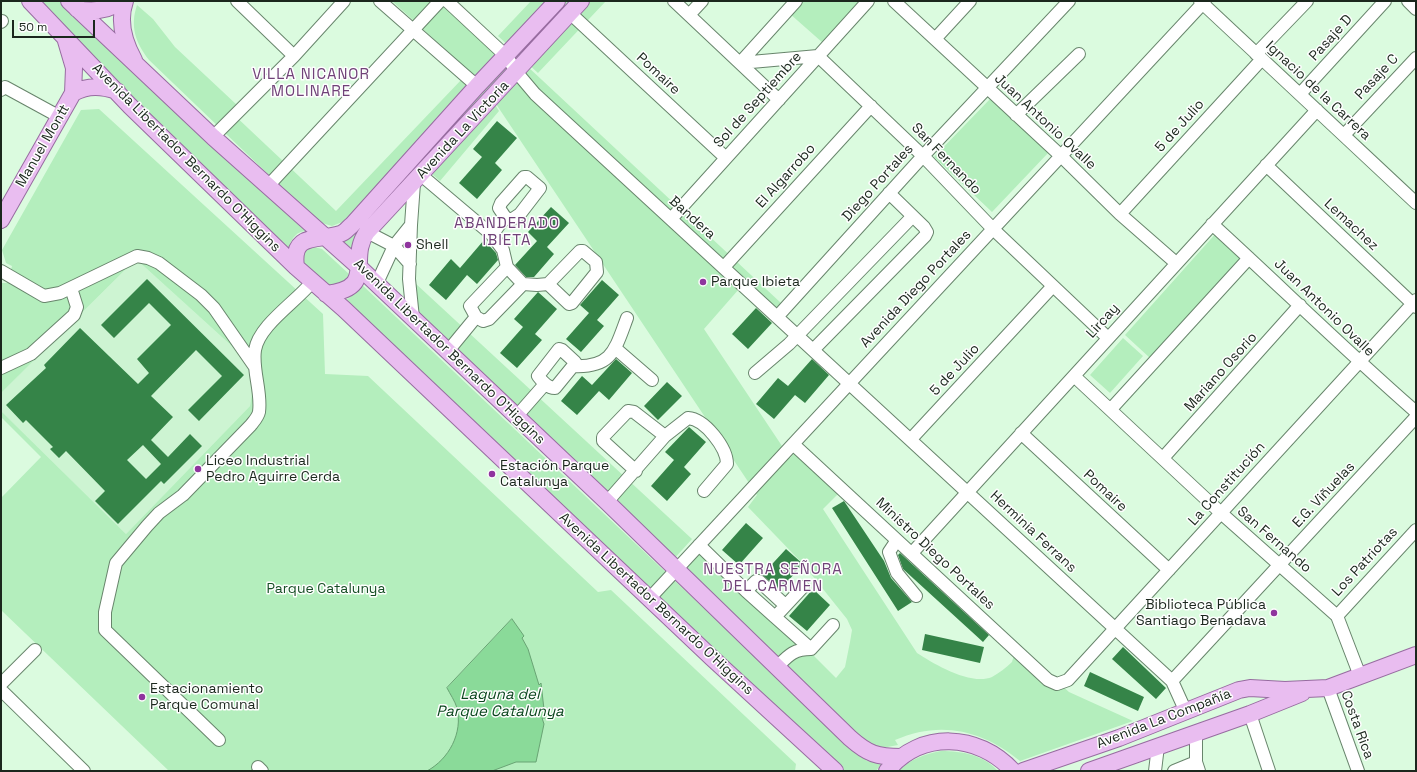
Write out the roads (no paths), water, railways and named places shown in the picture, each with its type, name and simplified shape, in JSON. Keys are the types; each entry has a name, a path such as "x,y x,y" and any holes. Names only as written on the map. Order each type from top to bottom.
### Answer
{"main road":[{"name":"Avenida Libertador Bernardo O'Higgins","path":"30,1 117,91 296,267 649,599 835,771"},
{"path":"73,5 99,11 124,1"},
{"path":"124,1 122,27 126,42 138,67"},
{"name":"Avenida La Victoria","path":"326,236 342,233 352,225 477,86 557,1"},
{"name":"Avenida La Victoria","path":"359,267 360,249 364,236 367,232 581,1"},
{"name":"Avenida Libertador Bernardo O'Higgins","path":"73,5 213,137 377,283 607,502 776,668 862,749 879,756 901,757"},
{"name":"Manuel Montt","path":"1,220 73,93 74,68 70,52 63,36"},
{"name":"Manuel Montt","path":"73,93 81,89 98,86 117,91"},
{"path":"296,267 296,253 303,242 326,236"},
{"path":"326,294 344,291 351,287 357,278 359,267"},
{"name":"Avenida La Compañía","path":"1023,771 1119,738 1239,690 1250,688 1309,690 1328,688 1416,655"},
{"name":"Avenida La Compañía","path":"1089,771 1250,714 1309,690"},
{"path":"887,771 901,757 923,745 937,742 966,742 993,753 1012,771"}],"street":[{"path":"237,1 294,56"},
{"path":"380,1 477,86"},
{"path":"268,186 412,29 440,1"},
{"name":"Bandera","path":"447,1 506,56 516,72 535,94 850,382"},
{"path":"674,1 779,100"},
{"path":"689,15 702,1"},
{"path":"740,63 796,1"},
{"name":"Sol de Septiembre","path":"671,219 868,1"},
{"name":"Juan Antonio Ovalle","path":"894,1 1060,155 1120,214 1176,263"},
{"path":"935,39 970,1"},
{"name":"Diego Portales","path":"778,316 923,156 1069,1"},
{"name":"5 de Julio","path":"1120,214 1307,1"},
{"name":"Pasaje D","path":"1300,94 1385,1"},
{"path":"213,137 294,56 342,2"},
{"name":"Ignacio de la Carrera","path":"1202,2 1416,203"},
{"name":"Avenida Diego Portales","path":"649,599 1202,2"},
{"name":"Pomaire","path":"570,13 726,158"},
{"path":"1016,115 1079,54"},
{"path":"740,63 818,56"},
{"name":"San Fernando","path":"818,56 923,156 993,229 1108,338"},
{"name":"Pasaje C","path":"1344,135 1416,58"},
{"path":"2,87 60,117"},
{"name":"El Algarrobo","path":"724,267 871,106"},
{"name":"Lircay","path":"912,553 1317,110"},
{"name":"Lemachez","path":"1266,165 1415,304"},
{"path":"413,318 410,297 411,225 417,179 492,234 503,250 507,267 523,284 548,284"},
{"path":"814,349 925,236 926,232 924,227 889,193"},
{"path":"492,234 505,217"},
{"path":"755,373 798,335 912,217"},
{"name":"Juan Antonio Ovalle","path":"1212,224 1300,305 1358,362 1416,412"},
{"path":"377,283 394,246 411,225"},
{"path":"367,232 394,246 410,264"},
{"path":"1,271 44,296 60,294 137,256 148,258 159,263 201,295 214,308 256,368"},
{"path":"1111,409 1249,258"},
{"path":"507,267 470,306 476,317 483,321 489,319 523,284"},
{"path":"220,740 105,630 105,612 116,563 147,526 160,513 183,496 251,425 258,415 259,402 255,350 264,330 278,314 294,302 312,282"},
{"name":"5 de Julio","path":"911,439 1053,286"},
{"path":"1,368 31,354 74,315 77,307 71,288"},
{"name":"La Constitución","path":"1057,684 1068,680 1114,628 1170,570 1358,362 1415,304"},
{"name":"Mariano Osorio","path":"1163,458 1300,305"},
{"path":"448,351 476,317"},
{"path":"573,366 588,367 602,363 615,348 627,318"},
{"path":"615,348 652,380"},
{"path":"556,350 562,350 573,360 573,366 555,388 545,384 538,376 539,372 556,350"},
{"name":"San Fernando","path":"1074,376 1111,409 1221,514 1281,564 1337,616 1360,676"},
{"name":"Herminia Ferrans","path":"850,382 1172,681 1186,712"},
{"path":"516,417 545,384"},
{"path":"636,471 605,445 603,437 628,411 634,412 665,436"},
{"name":"E.G. Viñuelas","path":"1172,681 1416,417"},
{"path":"607,502 636,471 665,436 688,418 694,418 701,422 722,446 727,456 727,464 704,491"},
{"name":"Pomaire","path":"1021,433 1170,570"},
{"name":"Ministro Diego Portales","path":"793,444 1048,680 1057,684"},
{"name":"Los Patriotas","path":"1337,616 1416,530"},
{"path":"897,540 890,552 897,573 916,596"},
{"path":"699,545 746,591 811,649"},
{"path":"746,591 756,581 759,581 785,605"},
{"path":"775,617 803,587"},
{"path":"776,668 790,654 800,649 811,649 833,625"},
{"path":"1,684 35,650"},
{"name":"Costa Rica","path":"1328,688 1358,771"},
{"path":"1,690 84,771"},
{"path":"1250,714 1269,771"},
{"path":"1174,771 1197,766 1196,733"},
{"path":"1155,771 1158,746"}],"water":[{"name":"Laguna del Parque Catalunya","path":"512,619 524,636 522,638 528,649 539,685 541,683 545,718 542,718 544,724 536,762 516,762 492,771 427,771 442,760 456,736 458,727 457,708 447,688"}],"place":[{"name":"Shell","path":"408,245"},
{"name":"Parque Ibieta","path":"703,282"},
{"name":"Liceo Industrial Pedro Aguirre Cerda","path":"198,469"},
{"name":"Estación Parque Catalunya","path":"492,474"},
{"name":"Biblioteca Pública Santiago Benadava","path":"1274,613"},
{"name":"Estacionamiento Parque Comunal","path":"142,697"}],"district":[{"name":"VILLA NICANOR MOLINARE","path":"311,84"},
{"name":"ABANDERADO IBIETA","path":"507,232"},
{"name":"NUESTRA SEÑORA DEL CARMEN","path":"773,578"}],"park label":[{"name":"Parque Catalunya","path":"326,589"}]}
